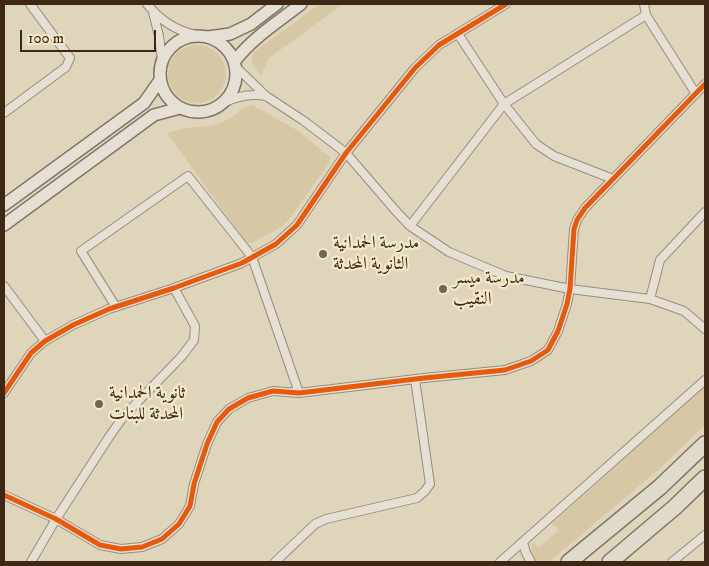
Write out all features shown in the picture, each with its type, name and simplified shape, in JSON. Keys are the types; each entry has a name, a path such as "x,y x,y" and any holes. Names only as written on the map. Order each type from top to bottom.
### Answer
{"highway":[{"path":"569,562 660,487 705,444"},
{"path":"610,562 675,507 705,478"}],"street":[{"path":"4,113 66,67 70,58 30,4"},
{"path":"147,4 153,12 170,25 183,31 217,40 224,46 235,64 266,96 304,121 346,153 410,226 449,252 506,276 570,289 650,299 684,311 705,329"},
{"path":"266,96 248,94 231,99 213,109 191,112 180,108 164,92 160,80 160,70 167,50 175,43 185,38 230,34 251,24 277,4"},
{"path":"223,103 230,96 234,86 236,76 235,64 242,51 301,4"},
{"path":"4,393 32,353 45,341 73,325 116,307 242,263 276,244 297,225 346,153 415,68 439,45 506,4"},
{"path":"644,4 646,15 696,94"},
{"path":"153,12 162,60"},
{"path":"410,226 504,104 646,15"},
{"path":"458,34 504,104 536,144 554,156 614,179"},
{"path":"4,205 144,103 160,80"},
{"path":"4,495 56,519 100,545 121,549 142,547 162,539 179,524 190,506 194,484 207,444 217,422 229,409 248,398 273,391 298,393 505,370 531,361 548,350 558,330 567,304 570,289 574,229 577,220 585,208 705,84"},
{"path":"4,225 154,115 180,108"},
{"path":"116,307 81,251 188,176 252,257 298,393"},
{"path":"650,299 660,260 705,212"},
{"path":"4,286 45,341"},
{"path":"31,562 56,519 124,416 182,356 194,340 195,326 174,288"},
{"path":"275,562 316,524 326,519 418,498 426,492 430,484 415,379"},
{"path":"500,562 705,380"},
{"path":"672,562 705,535"},
{"path":"523,542 531,562"}],"shaded area":[{"path":"320,4 343,4 269,58 261,76 251,61 254,52"},
{"path":"197,45 213,50 221,58 226,74 221,90 213,98 197,103 181,98 173,90 168,74 173,58 181,50"},
{"path":"252,105 298,131 330,157 330,162 287,222 252,243 246,242 167,133 186,128 216,125"},
{"path":"705,386 705,425 658,470 549,562 536,560 531,556 533,542 538,548 559,530 552,524"}],"cycle path":[{"path":"4,393 31,353 45,341 73,325 109,309 242,263 276,244 297,225 346,153 415,68 439,45 506,4"},
{"path":"4,495 56,519 100,545 121,549 142,547 162,539 179,524 190,506 194,484 207,444 217,422 229,409 248,398 273,391 299,393 505,370 531,361 548,350 558,331 567,304 570,289 574,229 577,220 585,208 705,84"}],"place":[{"name":"مدرسة الحمدانية الثانوية المحدثة","path":"323,254"},
{"name":"مدرسة ميسر النقيب","path":"443,289"},
{"name":"ثانوية الحمدانية المحدثة للبنات","path":"99,404"}]}
